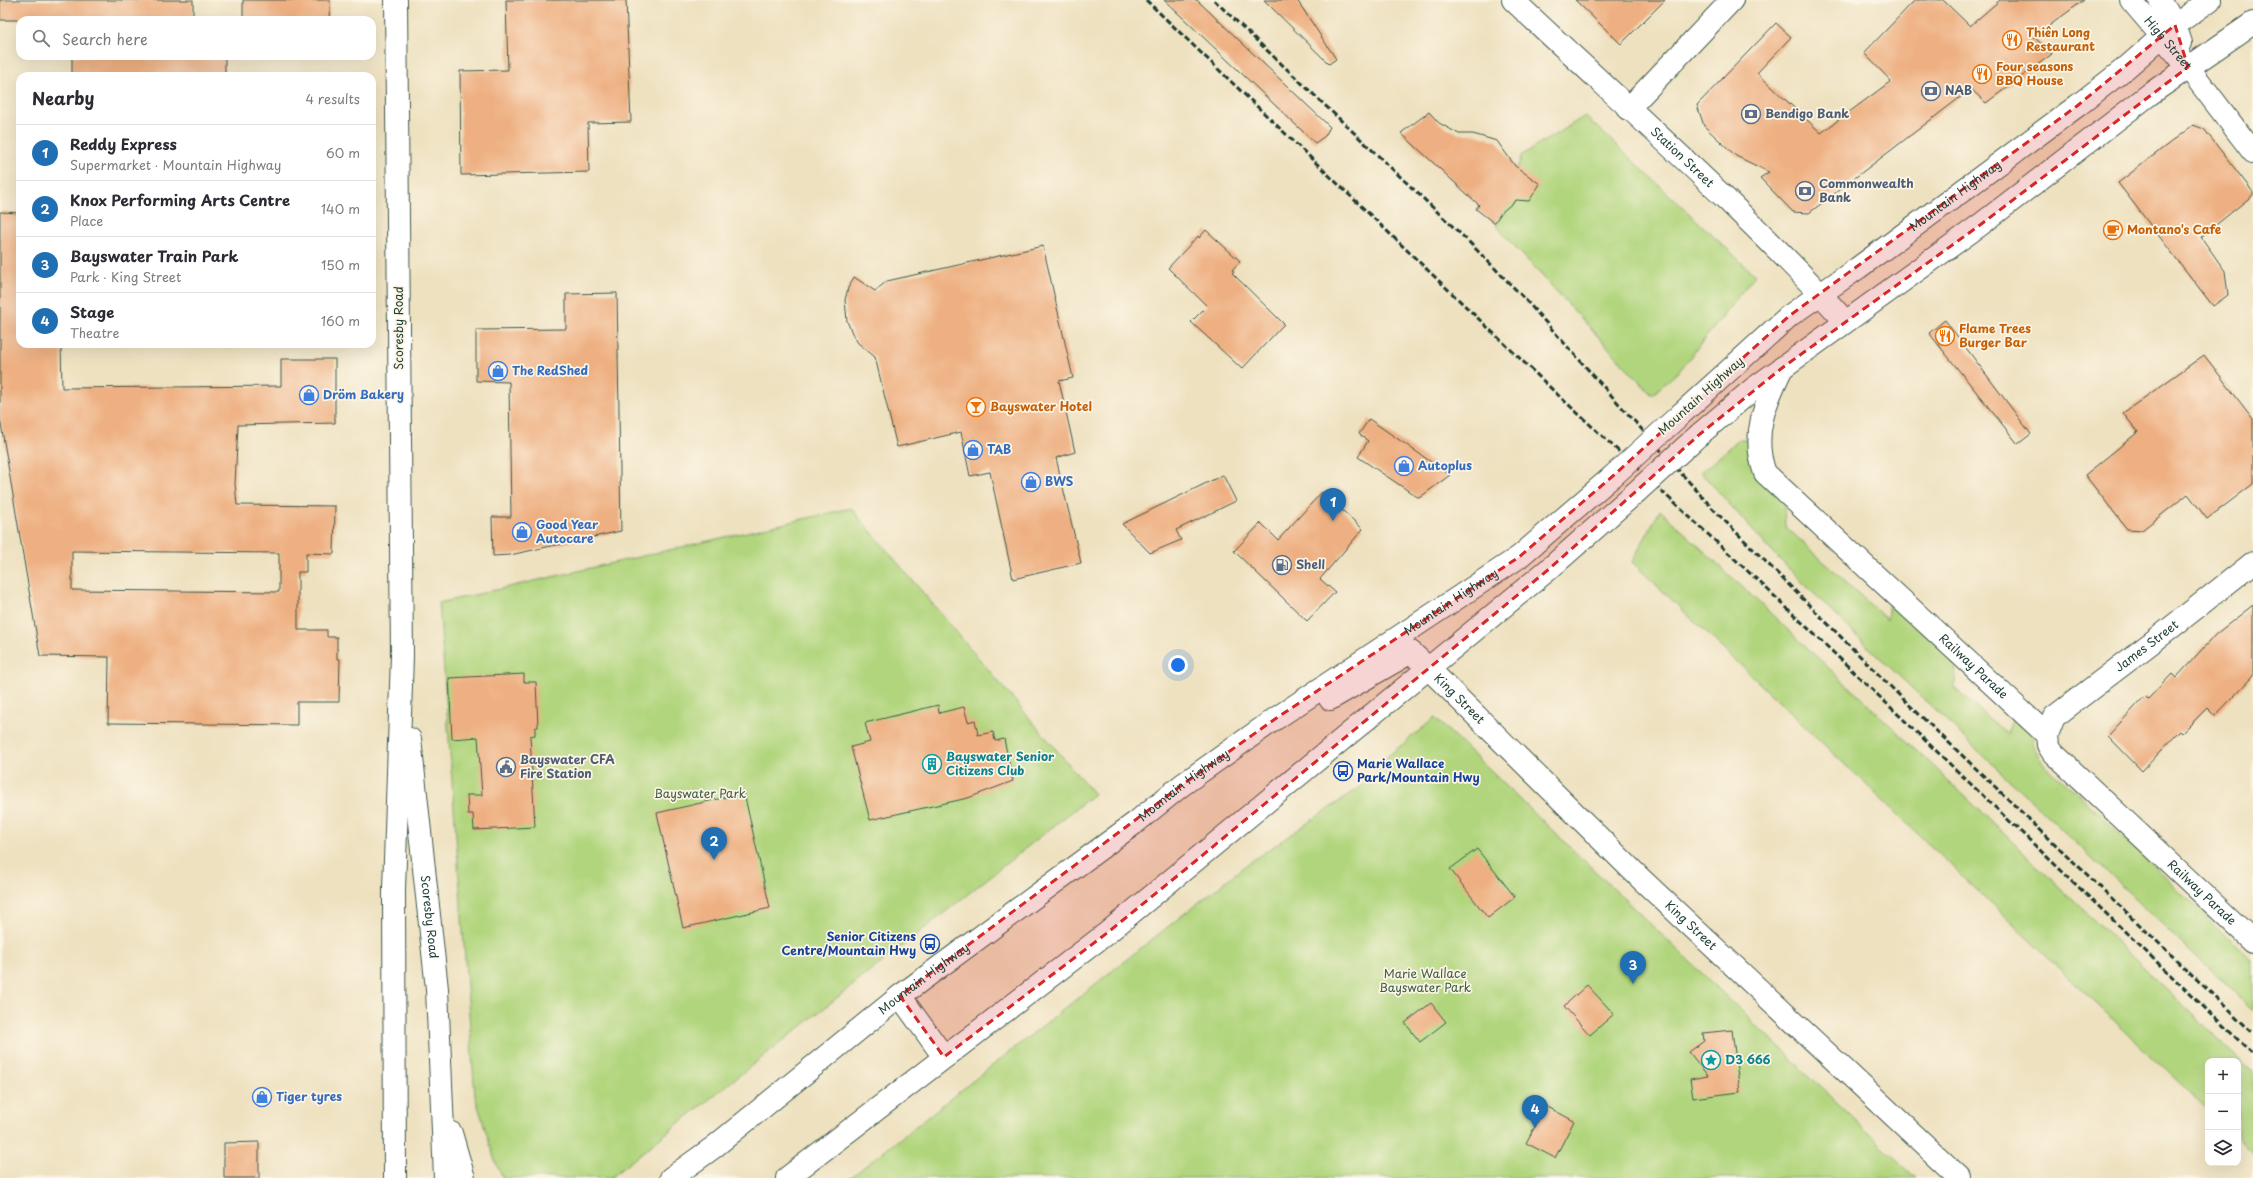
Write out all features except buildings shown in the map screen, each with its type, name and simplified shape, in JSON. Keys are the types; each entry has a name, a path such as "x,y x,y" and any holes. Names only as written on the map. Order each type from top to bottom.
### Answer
{"main road":[{"name":"Scoresby Road","path":"396,0 402,656 394,889 396,1178"},
{"name":"Station Street","path":"1513,0 1628,109 1727,199 1845,321"},
{"path":"1628,109 1732,0"},
{"name":"High Street","path":"2131,0 2168,30"},
{"name":"High Street","path":"2160,0 2168,30 2188,67 2253,152"},
{"name":"Mountain Highway","path":"672,1178 714,1147 900,996 1135,823 1182,785 1275,719 1519,557 1614,475 1789,316 2077,106 2127,67 2168,30 2210,0"},
{"path":"787,1178 1107,933 1549,569 1752,389 1980,225 2188,67 2253,23"},
{"name":"Railway Parade","path":"1782,368 1766,401 1760,421 1758,446 1760,460 1765,473 2046,734 2048,745 2053,753 2253,941"},
{"name":"James Street","path":"2046,734 2054,717 2164,634 2253,563"},
{"name":"King Street","path":"1182,785 1411,652 1640,878 1960,1178"},
{"name":"Scoresby Road","path":"402,656 437,990 445,1178"},
{"path":"900,996 944,1057"},
{"path":"442,1105 464,1178"}],"highlighted area":[{"path":"2175,25 2188,67 1980,225 1782,368 1700,434 1549,569 1187,868 1107,933 944,1057 900,996 1182,785 1275,719 1519,557 1614,475 1789,316 2077,106"}],"green space":[{"path":"1585,116 1755,275 1680,370 1652,395 1496,226 1522,155"},
{"path":"1740,439 1748,439 1753,468 1784,500 1785,526 1887,620 1889,600 1956,663 1955,688 2007,734 2012,720 2032,728 2035,750 2044,764 2074,790 2253,961 2253,1010 1860,639 1771,551 1701,472"},
{"name":"Bayswater Park","path":"851,508 1094,794 610,1178 503,1178 496,1164 475,1096 439,603"},
{"path":"1660,510 1925,758 2237,1058 2205,1058 2205,1107 1632,562"},
{"name":"Marie Wallace Bayswater Park","path":"1435,718 1916,1178 850,1178 1246,865 1378,775 1373,768"},
{"path":"2241,1061 2253,1073 2253,1153 2241,1141"}],"railway":[{"path":"1146,0 1557,394 1767,589 2253,1054"},
{"path":"1214,0 1467,240 1522,296 1716,512 1901,697 2253,1033"}],"place":[{"name":"Thiên Long Restaurant","path":"2012,40"},
{"name":"Four seasons BBQ House","path":"1982,74"},
{"name":"NAB","path":"1931,91"},
{"name":"Bendigo Bank","path":"1751,114"},
{"name":"Commonwealth Bank","path":"1805,191"},
{"name":"Montano's Cafe","path":"2113,230"},
{"name":"Flame Trees Burger Bar","path":"1945,336"},
{"name":"The RedShed","path":"498,371"},
{"name":"Dröm Bakery","path":"309,395"},
{"name":"Bayswater Hotel","path":"976,407"},
{"name":"TAB","path":"973,450"},
{"name":"Autoplus","path":"1404,466"},
{"name":"BWS","path":"1031,482"},
{"name":"Reddy Express","path":"1333,521"},
{"name":"Good Year Autocare","path":"522,532"},
{"name":"Shell","path":"1282,565"},
{"name":"Bayswater Senior Citizens Club","path":"932,764"},
{"name":"Bayswater CFA Fire Station","path":"506,767"},
{"name":"Marie Wallace Park/Mountain Hwy","path":"1343,771"},
{"name":"Knox Performing Arts Centre","path":"714,860"},
{"name":"Senior Citizens Centre/Mountain Hwy","path":"930,944"},
{"name":"Bayswater Train Park","path":"1633,984"},
{"name":"D3 666","path":"1711,1060"},
{"name":"Tiger tyres","path":"262,1097"},
{"name":"Stage","path":"1535,1128"}]}
